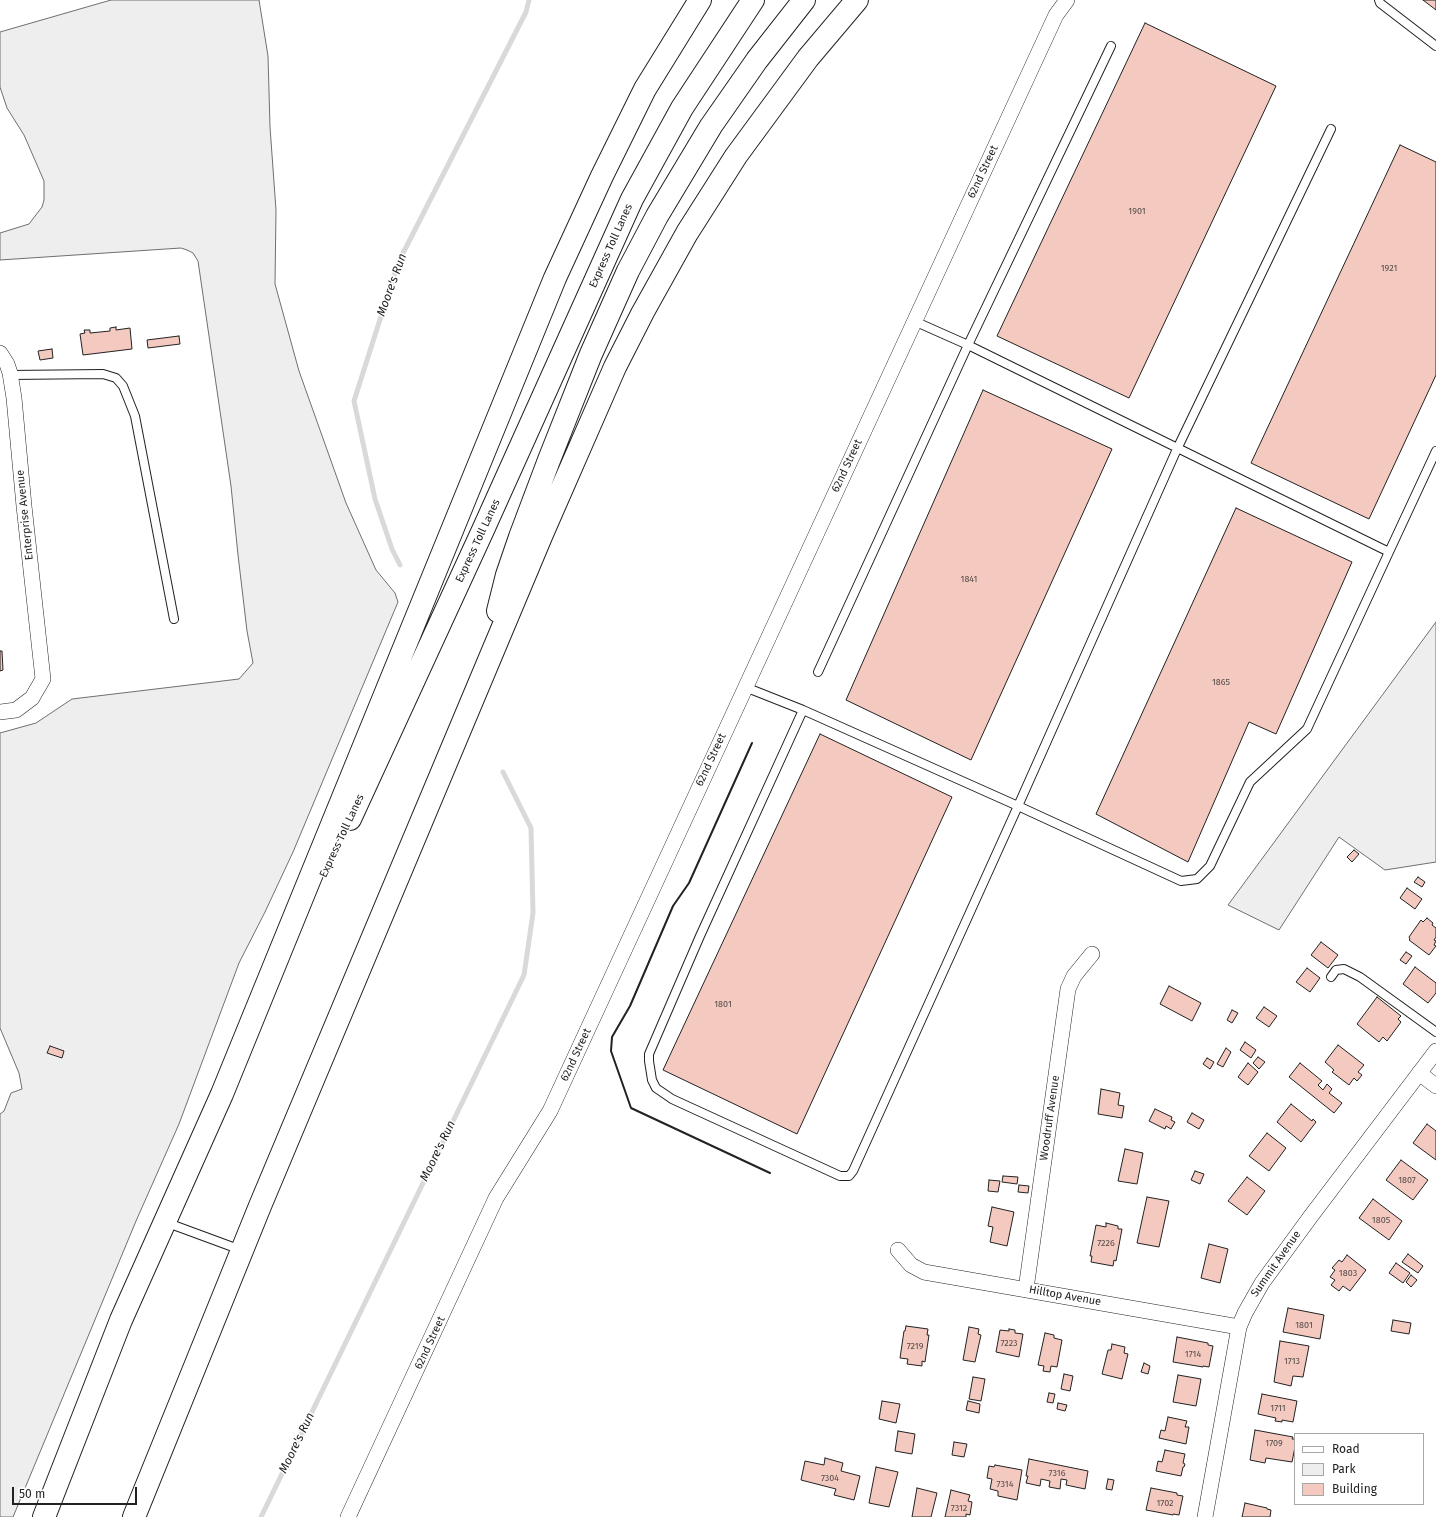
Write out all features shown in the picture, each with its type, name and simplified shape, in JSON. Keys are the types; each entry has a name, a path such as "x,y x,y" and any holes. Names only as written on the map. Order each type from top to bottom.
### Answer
{"highway":[{"path":"44,1517 121,1320 222,1094 555,278 602,176 645,89 700,0"},
{"name":"Express Toll Lanes","path":"222,1094 486,523 632,199 682,108 753,0"},
{"path":"483,674 507,575 520,537 583,374 628,271 660,210 711,126 738,85 775,35 804,0"},
{"path":"134,1517 242,1250 483,674 615,367 643,312 687,233 736,156 808,58 858,0"}],"street":[{"name":"62nd Street","path":"348,1517 496,1198 550,1111 1056,15 1067,0"},
{"name":"Enterprise Avenue","path":"0,353 7,364 14,398 24,506 44,679 32,698 16,710 0,712"},
{"name":"Woodruff Avenue","path":"1026,1289 1068,989 1074,976 1092,954"},
{"name":"Summit Avenue","path":"1205,1517 1239,1327 1251,1300 1311,1216 1436,1051"},
{"path":"1419,1073 1436,1086"},
{"name":"Hilltop Avenue","path":"898,1250 911,1265 924,1272 1239,1327"}],"lane":[{"path":"1378,0 1436,46"},
{"path":"818,672 968,345 1110,46"},
{"path":"803,710 700,936 649,1054 649,1061 652,1080 656,1088 672,1100 840,1176 849,1176 853,1171 1018,806 1176,449 1331,129"},
{"path":"914,321 968,345 1176,449 1389,552"},
{"path":"10,375 103,374 116,378 123,386 135,416 174,620"},
{"path":"745,687 803,710 1181,881 1197,879 1210,866 1250,782 1306,729 1436,451"},
{"path":"1331,977 1336,970 1344,969 1360,977 1436,1032"},
{"path":"165,1222 242,1250"}],"green space":[{"path":"111,0 259,0 268,56 270,127 276,210 275,284 299,371 346,503 376,570 395,593 398,602 293,852 239,963 179,1124 136,1221 13,1517 0,1517 0,1114 4,1111 11,1093 22,1089 19,1073 0,1028 0,733 36,723 72,699 239,679 253,663 247,631 231,486 198,261 193,253 181,248 0,260 0,233 29,224 42,207 44,200 44,181 24,135 7,108 0,87 0,32"},
{"path":"1436,622 1436,862 1385,870 1339,837 1279,930 1228,905"}],"building":[{"path":"1423,0 1436,0 1436,10"},
{"path":"1145,23 1276,86 1129,398 997,336"},
{"path":"1400,145 1436,162 1436,375 1369,519 1251,463"},
{"path":"116,327 116,330 130,328 132,349 83,355 80,334 85,333 84,330 90,330 90,333 110,331 110,328"},
{"path":"179,336 180,344 148,348 147,340"},
{"path":"52,349 53,358 40,360 38,351"},
{"path":"983,390 1112,449 971,760 846,700"},
{"path":"1236,508 1352,562 1276,734 1249,722 1188,862 1096,814"},
{"path":"0,651 2,651 3,670 0,671"},
{"path":"820,734 952,797 797,1134 663,1070"},
{"path":"1354,850 1359,854 1352,862 1347,857"},
{"path":"1418,877 1425,882 1422,887 1414,882"},
{"path":"1407,888 1422,899 1415,909 1400,898"},
{"path":"1427,918 1436,928 1436,937 1434,940 1436,941 1434,945 1436,946 1429,955 1409,940 1409,937 1421,920 1423,922"},
{"path":"1321,942 1338,955 1328,968 1311,955"},
{"path":"1406,952 1412,956 1406,964 1400,960"},
{"path":"1415,967 1436,983 1436,993 1428,1003 1403,984"},
{"path":"1307,968 1320,978 1310,992 1296,982"},
{"path":"1169,986 1201,1003 1192,1021 1160,1004"},
{"path":"1377,997 1401,1016 1398,1019 1401,1022 1387,1041 1383,1037 1379,1042 1357,1024"},
{"path":"1264,1007 1277,1016 1269,1027 1256,1018"},
{"path":"1232,1010 1238,1013 1232,1023 1227,1020"},
{"path":"1245,1042 1256,1050 1251,1058 1240,1050"},
{"path":"1338,1045 1364,1065 1358,1072 1362,1075 1357,1081 1354,1078 1349,1085 1332,1072 1334,1070 1325,1062"},
{"path":"50,1046 64,1051 62,1058 47,1053"},
{"path":"1226,1048 1231,1052 1223,1067 1217,1064"},
{"path":"1258,1057 1265,1062 1259,1069 1253,1063"},
{"path":"1207,1058 1214,1062 1210,1069 1203,1064"},
{"path":"1248,1063 1258,1072 1248,1085 1238,1077"},
{"path":"1300,1063 1322,1081 1318,1085 1323,1090 1327,1084 1332,1089 1329,1093 1342,1103 1334,1113 1289,1077"},
{"path":"1101,1089 1120,1093 1118,1105 1124,1106 1122,1118 1098,1114"},
{"path":"1291,1104 1312,1121 1313,1119 1316,1122 1301,1142 1277,1122"},
{"path":"1155,1109 1172,1117 1171,1120 1175,1122 1171,1129 1166,1126 1165,1129 1149,1121"},
{"path":"1192,1113 1204,1120 1199,1129 1187,1122"},
{"path":"1427,1124 1436,1131 1436,1160 1413,1143"},
{"path":"1267,1133 1286,1148 1269,1171 1249,1156"},
{"path":"1125,1149 1143,1153 1137,1184 1118,1181"},
{"path":"1401,1160 1428,1180 1413,1200 1386,1180"},
{"path":"1195,1171 1204,1174 1200,1184 1191,1180"},
{"path":"1003,1176 1018,1177 1017,1184 1002,1182"},
{"path":"1247,1177 1265,1191 1247,1215 1228,1201"},
{"path":"989,1180 1000,1181 998,1192 988,1191"},
{"path":"1019,1185 1029,1186 1028,1193 1018,1192"},
{"path":"1147,1197 1169,1201 1159,1247 1137,1243"},
{"path":"1373,1199 1402,1221 1389,1240 1359,1218"},
{"path":"992,1207 1014,1212 1007,1246 990,1242 993,1227 988,1226"},
{"path":"1106,1223 1118,1226 1118,1229 1122,1229 1116,1261 1114,1260 1113,1266 1091,1262 1092,1256 1090,1256 1096,1225 1106,1227"},
{"path":"1209,1244 1228,1249 1220,1283 1201,1278"},
{"path":"1408,1254 1423,1266 1418,1273 1402,1262"},
{"path":"1347,1255 1366,1270 1350,1291 1343,1286 1339,1291 1331,1285 1335,1280 1330,1277 1335,1270 1332,1268 1339,1260 1342,1262"},
{"path":"1396,1263 1410,1273 1403,1283 1389,1273"},
{"path":"1411,1275 1417,1280 1411,1287 1406,1282"},
{"path":"1288,1308 1324,1315 1320,1339 1283,1332"},
{"path":"1393,1320 1411,1323 1409,1334 1391,1331"},
{"path":"906,1326 928,1329 927,1335 929,1335 925,1362 922,1361 922,1366 907,1364 908,1359 900,1358"},
{"path":"969,1327 979,1329 978,1334 981,1335 975,1362 963,1360"},
{"path":"1009,1329 1015,1330 1015,1333 1023,1334 1019,1357 996,1352 1000,1330 1009,1331"},
{"path":"1045,1333 1054,1335 1054,1338 1062,1340 1057,1367 1051,1366 1050,1372 1043,1371 1044,1366 1038,1365"},
{"path":"1177,1337 1208,1343 1208,1345 1213,1346 1209,1367 1173,1362"},
{"path":"1280,1341 1309,1346 1303,1377 1293,1376 1291,1386 1274,1382"},
{"path":"1112,1344 1125,1347 1124,1353 1128,1354 1122,1379 1102,1374 1108,1350 1111,1350"},
{"path":"1144,1363 1150,1366 1148,1374 1141,1372"},
{"path":"1064,1374 1073,1376 1070,1391 1061,1389"},
{"path":"1178,1375 1201,1379 1196,1406 1173,1402"},
{"path":"973,1377 985,1379 981,1401 969,1399"},
{"path":"1049,1393 1055,1394 1053,1403 1047,1402"},
{"path":"1262,1394 1297,1401 1293,1422 1282,1420 1282,1422 1275,1421 1276,1418 1258,1414"},
{"path":"882,1401 900,1404 896,1423 879,1419"},
{"path":"968,1401 980,1404 979,1413 966,1410"},
{"path":"1058,1403 1067,1405 1065,1411 1057,1409"},
{"path":"1168,1417 1187,1421 1185,1427 1189,1427 1186,1444 1159,1438 1161,1430 1165,1431"},
{"path":"1255,1430 1293,1437 1294,1452 1292,1462 1266,1458 1265,1463 1250,1460"},
{"path":"898,1431 915,1434 912,1454 895,1451"},
{"path":"954,1442 967,1444 964,1457 952,1455"},
{"path":"1165,1450 1185,1454 1183,1463 1185,1464 1181,1476 1156,1471 1158,1461 1162,1462"},
{"path":"825,1458 843,1463 841,1471 860,1476 854,1500 834,1495 836,1489 801,1480 805,1461 824,1465"},
{"path":"1029,1459 1088,1471 1085,1489 1066,1485 1067,1480 1061,1479 1060,1489 1049,1487 1050,1481 1041,1479 1040,1486 1026,1483"},
{"path":"995,1465 1022,1470 1017,1500 998,1496 998,1491 990,1489 992,1479 987,1478 989,1466 994,1467"},
{"path":"876,1467 898,1472 889,1507 869,1503"},
{"path":"1108,1479 1114,1480 1112,1490 1106,1489"},
{"path":"917,1488 937,1493 931,1517 912,1517"},
{"path":"1151,1488 1177,1493 1177,1495 1183,1496 1179,1515 1146,1510"},
{"path":"951,1490 970,1495 968,1501 972,1502 970,1515 966,1514 966,1517 945,1517"},
{"path":"1245,1503 1271,1510 1270,1517 1242,1517"}],"waterway":[{"name":"Moore's Run","path":"400,565 392,549 375,499 354,401 398,263 526,12 529,0"},
{"name":"Moore's Run","path":"261,1517 524,975 533,913 531,828 503,772"}],"wall":[{"path":"752,743 689,883 673,906 630,1006 612,1037 611,1051 631,1108 770,1173"}]}
